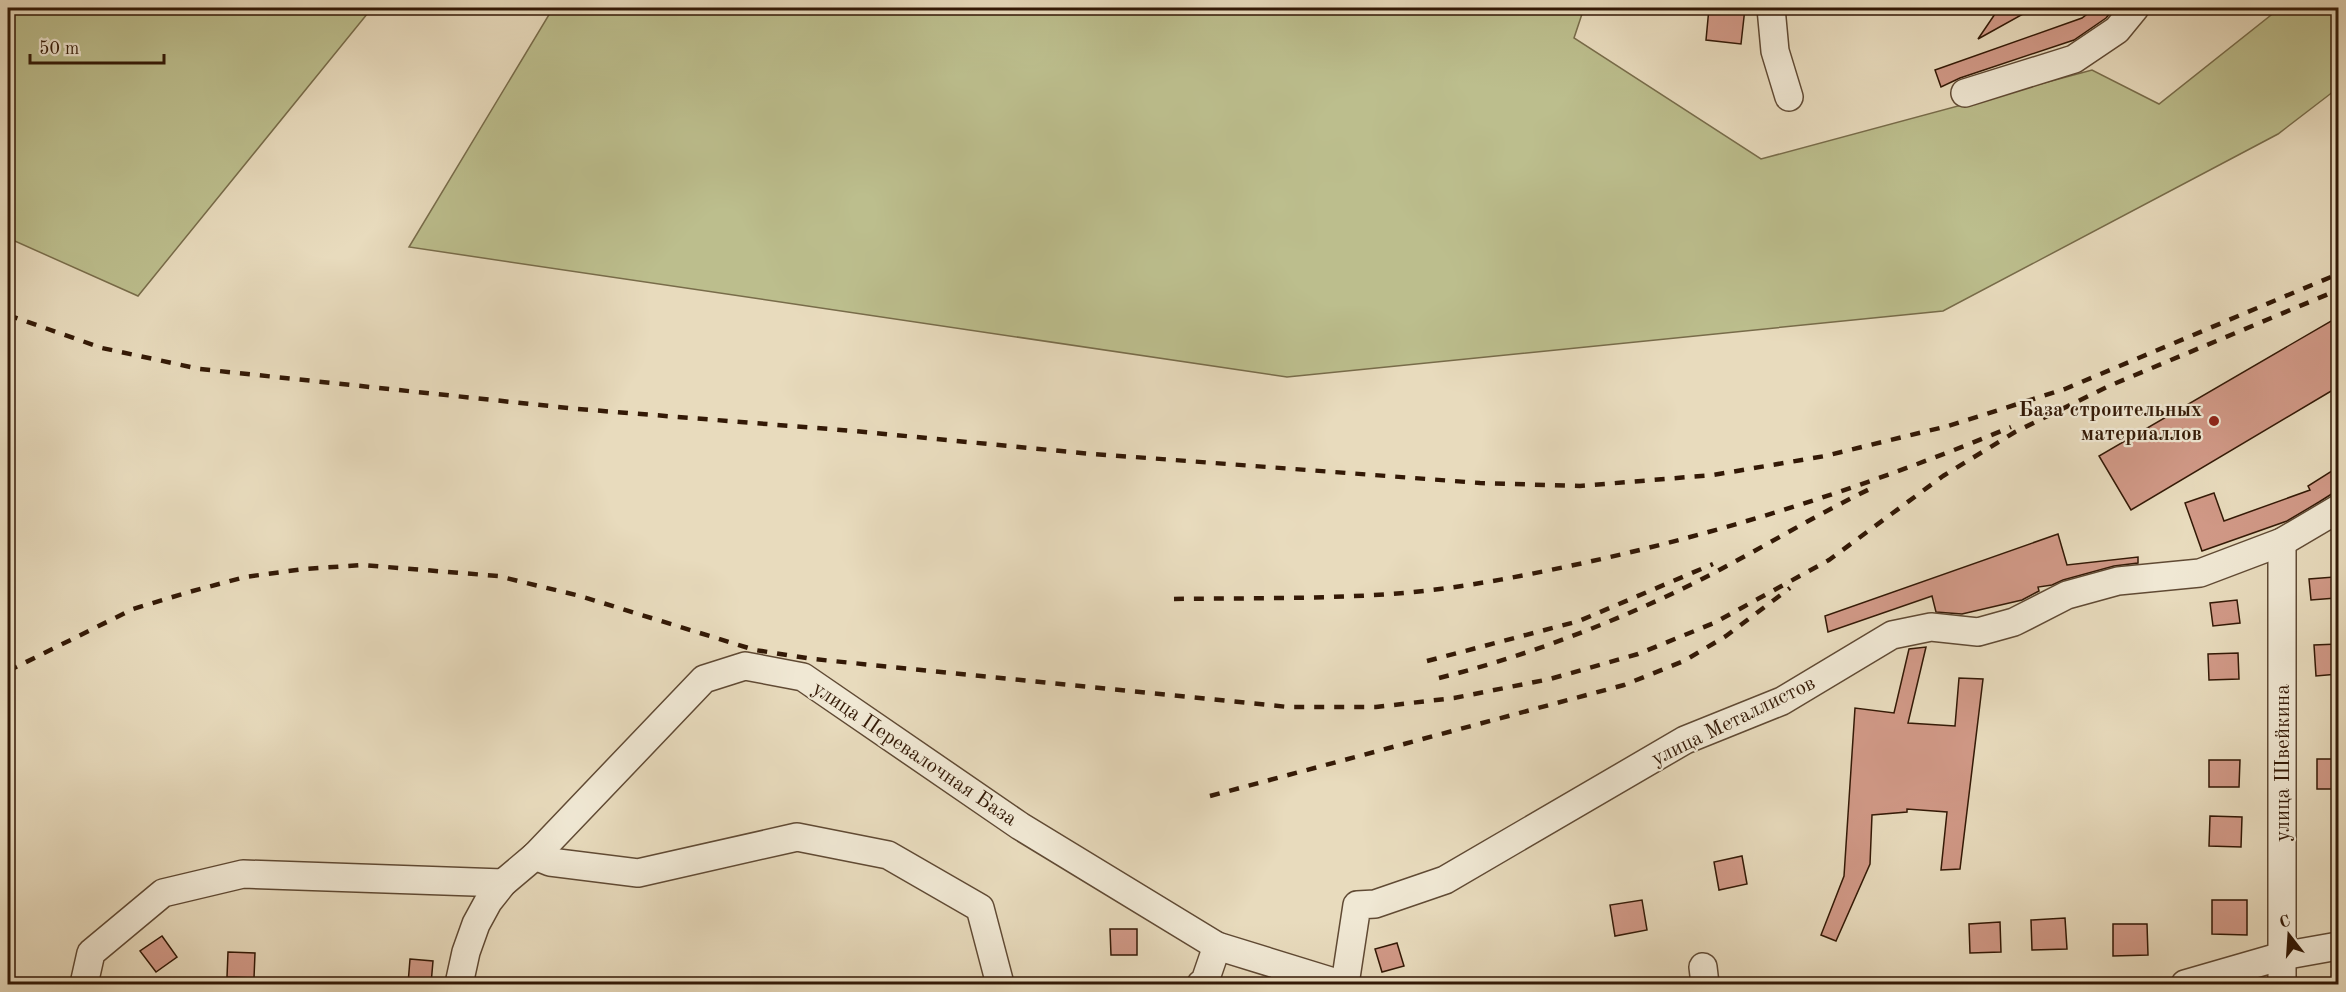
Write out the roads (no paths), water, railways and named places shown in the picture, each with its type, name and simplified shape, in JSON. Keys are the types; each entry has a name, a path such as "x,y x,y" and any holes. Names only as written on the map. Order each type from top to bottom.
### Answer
{"street":[{"path":"1771,8 1775,51 1789,97"},
{"path":"1965,93 2074,59 2117,30 2135,8"},
{"name":"улица Металлистов","path":"1343,984 1357,905 1375,904 1445,880 1685,740 1782,701 1892,635 1931,627 1978,632 2014,622 2067,595 2118,580 2200,573 2282,542 2338,509"},
{"name":"улица Швейкина","path":"2282,542 2282,984"},
{"name":"улица Перевалочная База","path":"459,984 476,924 488,902 503,883 535,856 704,679 745,666 803,677 1020,826 1217,946 1343,984"},
{"path":"535,856 550,862 638,873 797,837 888,855 980,908 1000,984"},
{"path":"84,984 91,953 163,893 231,876 243,874 503,883"},
{"path":"1201,984 1205,981 1217,946"},
{"path":"2185,984 2282,956 2338,946"}],"railway":[{"path":"8,315 102,348 200,369 578,409 854,431 1081,453 1480,483 1580,486 1713,475 1825,456 1948,426 2065,389 2338,274"},
{"path":"8,671 133,609 189,592 245,577 304,569 362,565 498,576 580,596 755,650 813,659 1288,707 1376,707 1454,698 1550,679 1638,654 1714,623 1829,560 1943,476 2015,432 2109,386 2338,290"},
{"path":"1174,599 1310,598 1392,594 1466,585 1540,572 1696,535 1802,504 1907,468 2011,427"},
{"path":"1439,678 1533,650 1654,602 1708,576 1874,487"},
{"path":"1427,661 1579,621 1713,564"},
{"path":"1210,796 1624,685 1684,661 1726,636 1790,588"}],"place":[{"name":"База cтроительных материаллов","path":"2214,421"}]}
